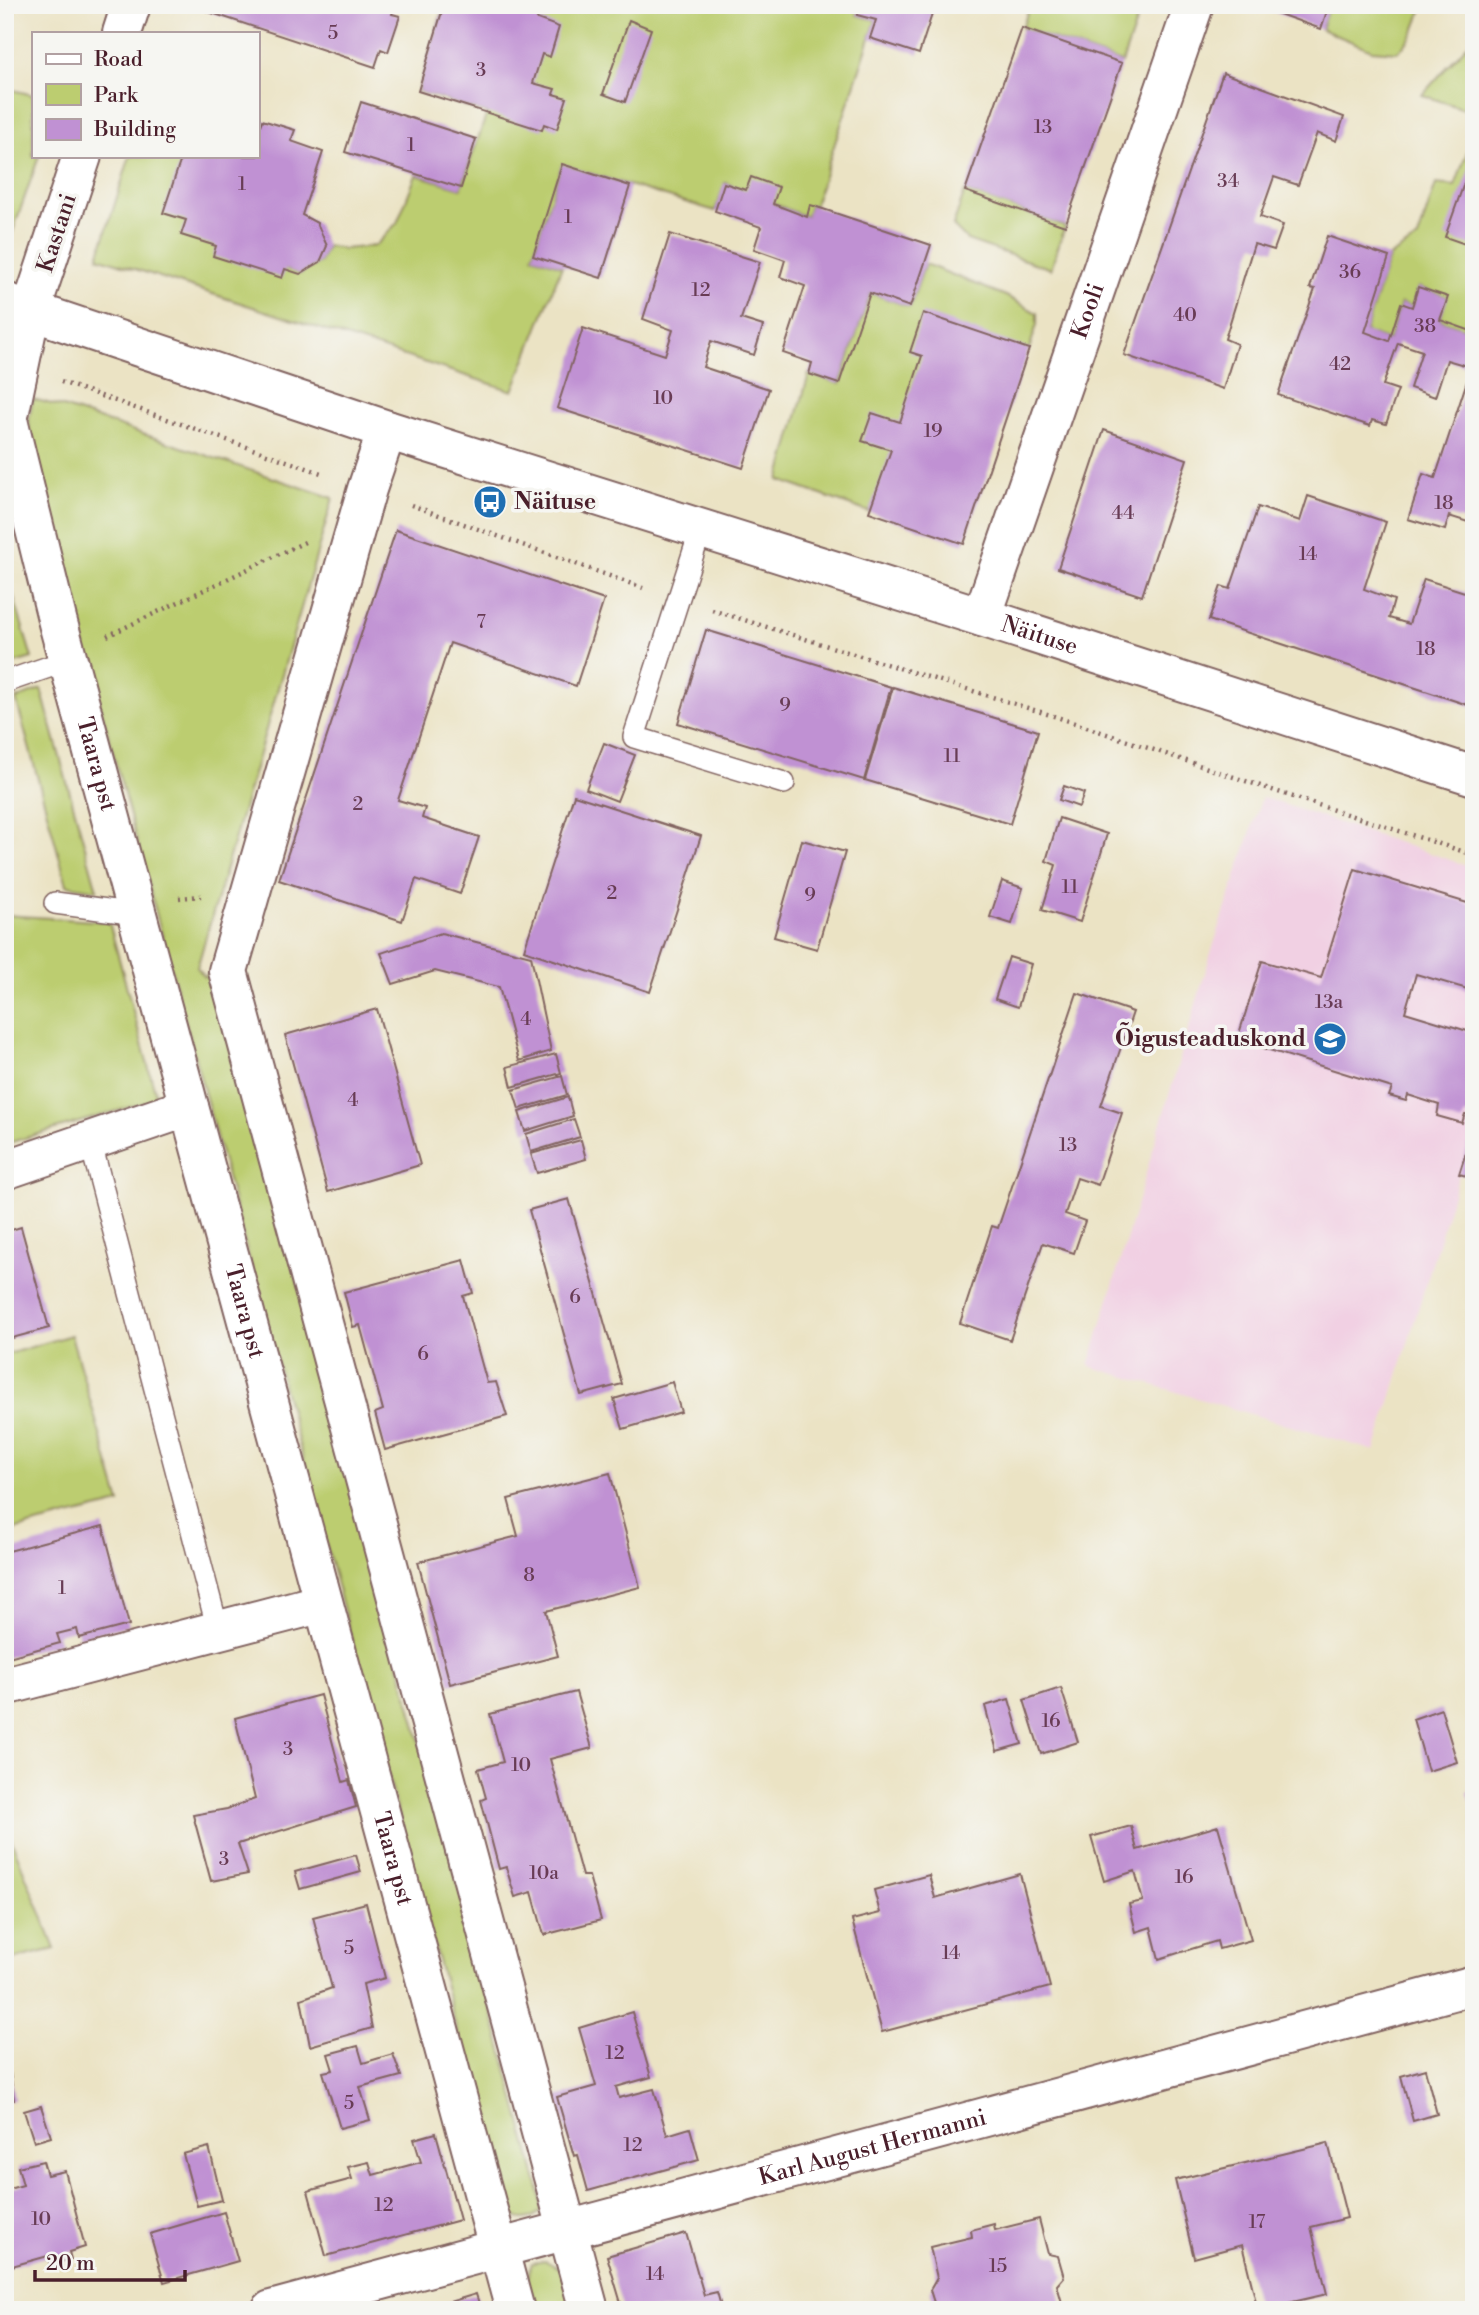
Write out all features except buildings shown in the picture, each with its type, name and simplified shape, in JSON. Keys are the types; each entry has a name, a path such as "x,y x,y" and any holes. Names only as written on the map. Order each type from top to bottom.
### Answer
{"street":[{"path":"122,32 131,5"},
{"name":"Kooli","path":"982,617 1194,5"},
{"name":"Kastani","path":"18,306 81,158"},
{"name":"Näituse","path":"18,306 387,430 982,617 1474,776"},
{"name":"Taara pst","path":"18,306 19,366 8,420 25,493 514,2310"},
{"path":"387,430 228,971 589,2310"},
{"path":"5,1170 189,1107"},
{"path":"5,1686 323,1602"},
{"name":"Karl August Hermanni","path":"271,2310 1474,1985"}],"lane":[{"path":"701,529 634,737 784,783"},
{"path":"5,682 69,660"},
{"path":"55,903 137,914"},
{"path":"90,1140 219,1630"}],"path":[{"path":"19,366 678,600 1060,718 1474,855"},
{"path":"100,640 306,542"}],"shaded area":[{"name":"Õigusteaduskond","path":"1262,797 1474,868 1474,1126 1375,1451 1089,1366 1211,953"}],"green space":[{"path":"444,5 860,5 857,15 876,20 814,206 810,206 807,217 725,183 715,211 562,165 533,256 562,266 513,391 98,257 129,158 237,158 284,268 300,274 320,262 327,246 344,249 375,246 397,223 416,175 461,188 487,113 418,91"},
{"path":"1030,5 1142,5 1122,63 1022,28"},
{"path":"1329,5 1423,5 1411,37 1397,52 1372,50 1321,29"},
{"path":"1474,37 1474,112 1422,95"},
{"path":"5,88 32,95 32,158 38,158 5,248"},
{"path":"1474,133 1474,332 1440,320 1447,297 1418,287 1412,307 1401,303 1389,341 1365,332 1389,257 1418,238 1436,184 1455,186"},
{"path":"965,191 1065,226 1051,269 967,240 953,226"},
{"path":"925,264 1006,296 1037,313 1037,325 1029,349 869,512 779,480 809,374 840,384 870,293 910,307"},
{"path":"33,399 333,498 197,968 205,977 214,968 541,2197 542,2210 529,2218 520,2219 506,2213 31,448 29,420"},
{"path":"5,568 32,658 5,666"},
{"path":"41,689 97,890 67,885 16,699"},
{"path":"5,915 109,922 157,1099 5,1144"},
{"path":"71,1335 120,1503 5,1532 5,1355"},
{"path":"5,1824 55,1949 5,1961"},
{"path":"546,2261 562,2270 573,2310 534,2310 528,2275 532,2263"}],"place":[{"name":"Näituse","path":"490,502"},
{"name":"Õigusteaduskond","path":"1330,1039"}]}
